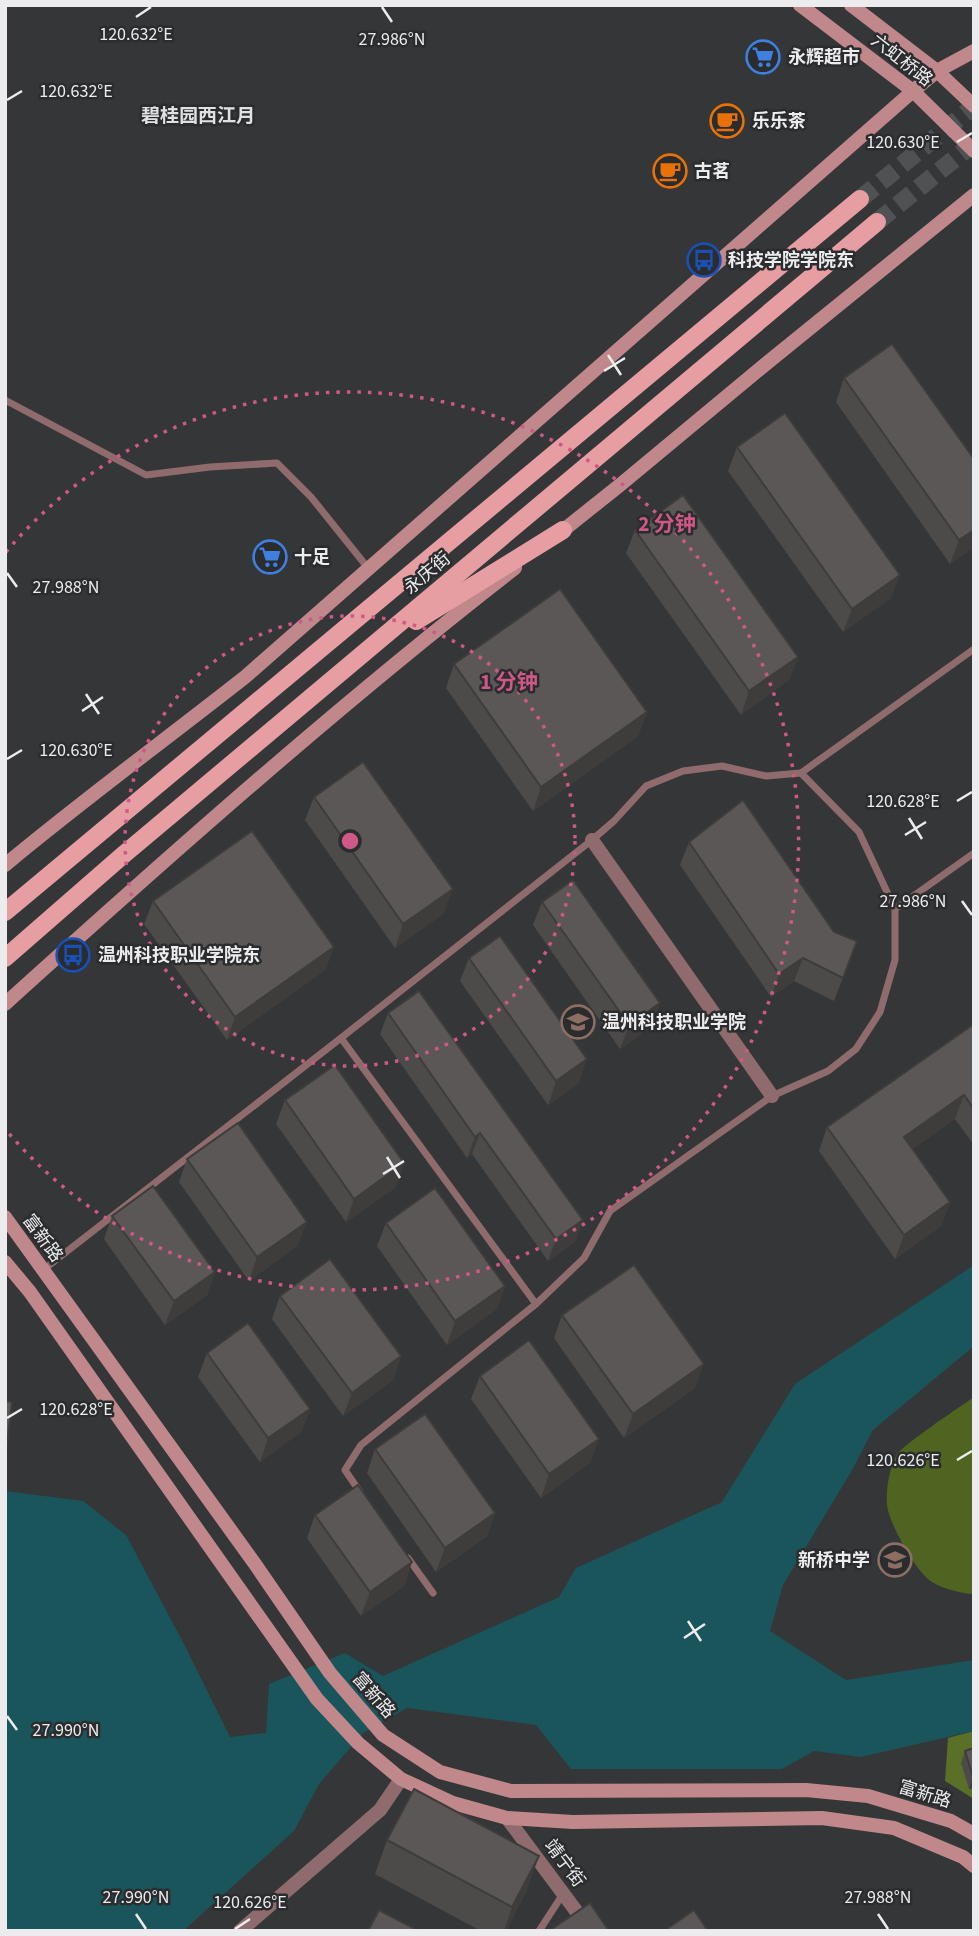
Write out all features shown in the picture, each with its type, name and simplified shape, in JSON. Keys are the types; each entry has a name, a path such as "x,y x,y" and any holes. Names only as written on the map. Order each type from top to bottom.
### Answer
{"main road":[{"name":"六虹桥路","path":"800,5 913,91 974,151"},
{"name":"六虹桥路","path":"851,5 937,71 974,106"},
{"path":"5,865 245,677 913,91 937,71 974,51"},
{"path":"5,1003 317,729 974,195"},
{"name":"永庆街","path":"5,912 860,199"},
{"name":"永庆街","path":"5,958 122,856 877,222"},
{"path":"362,655 563,530"},
{"name":"富新路","path":"5,1217 255,1564 330,1673 383,1734 440,1772 512,1791 806,1790 869,1796 951,1821 974,1835"},
{"path":"5,1262 30,1292 317,1699 358,1743 401,1779 453,1803 507,1818 573,1822 822,1818 894,1828 963,1857 974,1866"}],"street":[{"path":"592,840 772,1096"},
{"path":"240,1931 380,1810 401,1779"},
{"name":"靖宁街","path":"507,1818 592,1931"}],"lane":[{"path":"5,400 146,475 210,467 277,463 311,497 368,569"},
{"path":"43,1270 592,840 614,821 646,786 683,771 722,766 766,776 800,773 974,649"},
{"path":"369,1504 345,1470 360,1445 536,1304 584,1258 610,1211 772,1096 828,1071 856,1049 880,1012 895,960 895,909 859,832 800,773"},
{"path":"895,909 974,853"},
{"path":"341,1038 536,1304"},
{"path":"401,1548 433,1592"},
{"path":"539,1931 564,1893"}],"green space":[{"path":"974,1397 974,1594 946,1588 926,1577 897,1534 887,1498 888,1480 900,1451"},
{"path":"974,1731 974,1799 945,1781 948,1738"}],"water":[{"path":"974,1265 974,1346 873,1430 783,1585 770,1631 846,1680 974,1660 974,1731 861,1757 814,1751 782,1769 571,1769 536,1725 407,1708 363,1733 319,1784 294,1831 183,1931 5,1931 5,1491 83,1501 126,1535 230,1737 266,1733 269,1684 345,1653 383,1676 559,1597 576,1568 722,1502 795,1384"}],"building":[{"path":"892,344 974,459 974,530 959,540 844,378"},
{"path":"785,413 900,575 852,609 737,447"},
{"path":"683,495 798,657 749,691 635,530"},
{"path":"560,589 647,712 541,787 454,664"},
{"path":"363,762 453,889 403,924 314,797"},
{"path":"743,800 834,932 857,941 843,978 803,958 779,974 689,842"},
{"path":"252,831 334,947 235,1017 153,901"},
{"path":"573,880 660,1003 629,1025 542,902"},
{"path":"500,936 587,1059 556,1081 469,958"},
{"path":"419,991 583,1220 556,1239 480,1133 475,1137 388,1013"},
{"path":"974,1024 974,1109 964,1095 904,1137 950,1202 904,1235 827,1127"},
{"path":"335,1065 404,1163 354,1199 285,1100"},
{"path":"238,1123 307,1222 257,1257 187,1159"},
{"path":"153,1186 215,1272 174,1301 112,1216"},
{"path":"435,1188 505,1286 455,1321 386,1223"},
{"path":"330,1259 401,1356 352,1393 280,1296"},
{"path":"634,1265 704,1364 633,1414 562,1315"},
{"path":"248,1323 310,1409 268,1438 207,1353"},
{"path":"529,1340 599,1439 549,1474 480,1376"},
{"path":"5,1401 12,1402 7,1445 5,1445"},
{"path":"425,1414 495,1513 445,1548 375,1449"},
{"path":"358,1485 412,1562 370,1592 315,1515"},
{"path":"974,1748 974,1777 973,1777 965,1751"},
{"path":"414,1789 539,1856 512,1907 387,1840"},
{"path":"590,1903 609,1931 549,1931"},
{"path":"379,1910 419,1931 368,1931"},
{"path":"694,1910 708,1931 664,1931"}],"tunnel":[{"path":"860,199 974,106"},
{"path":"877,222 974,143"}],"place":[{"name":"永辉超市","path":"763,57"},
{"name":"乐乐茶","path":"727,121"},
{"name":"古茗","path":"670,171"},
{"name":"科技学院学院东","path":"704,260"},
{"name":"十足","path":"270,557"},
{"name":"温州科技职业学院东","path":"73,955"},
{"name":"温州科技职业学院","path":"578,1022"},
{"name":"新桥中学","path":"895,1560"}],"district":[{"name":"碧桂园西江月","path":"198,115"}]}
